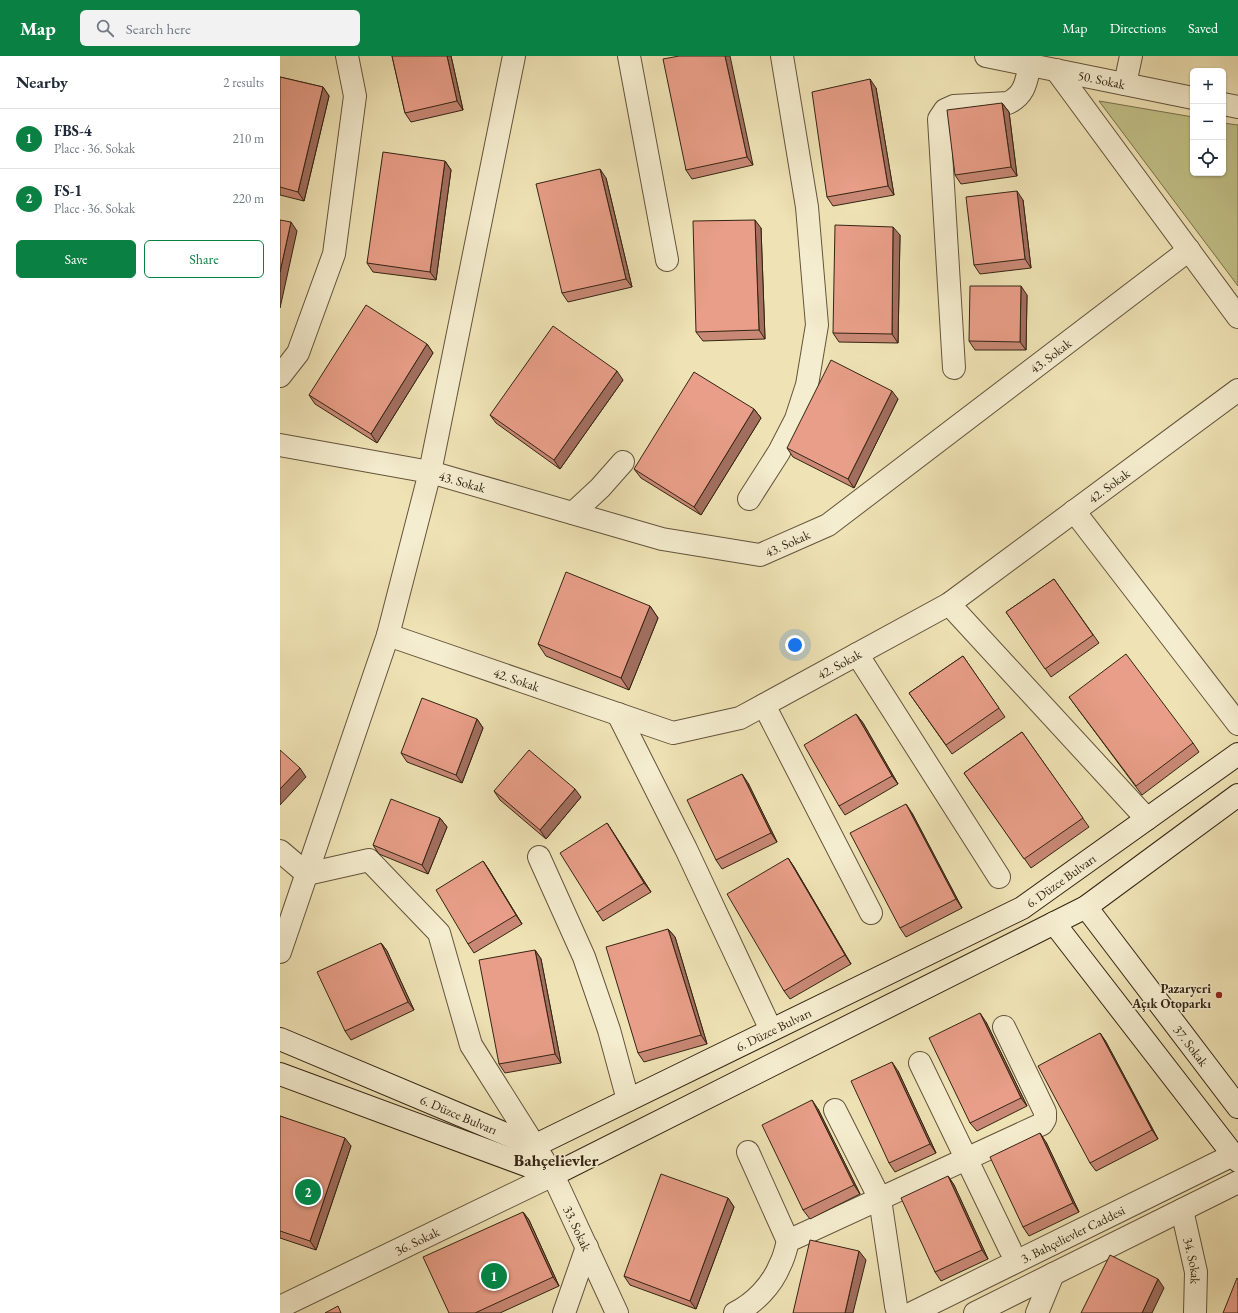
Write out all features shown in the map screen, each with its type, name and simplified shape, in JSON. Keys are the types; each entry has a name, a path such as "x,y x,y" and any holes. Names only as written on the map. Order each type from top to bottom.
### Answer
{"street":[{"path":"280,376 298,353 334,254 355,96 347,56"},
{"path":"280,952 388,635 430,472 514,56"},
{"path":"629,56 667,260"},
{"path":"749,499 779,452 796,419 807,385 817,325 807,207 782,56"},
{"name":"50. Sokak","path":"986,56 1190,97"},
{"path":"1125,84 1132,56"},
{"path":"954,368 939,119 945,110 954,106 1008,103 1014,100 1023,91 1030,65"},
{"path":"1056,70 1238,316"},
{"path":"1226,105 1238,107"},
{"name":"43. Sokak","path":"280,445 430,472 662,539 760,554 828,525 1189,250"},
{"name":"42. Sokak","path":"388,635 673,733 740,718 949,604 1238,390"},
{"path":"573,513 600,488 623,462"},
{"path":"1074,511 1238,724"},
{"path":"949,604 1147,818"},
{"path":"857,654 999,877"},
{"path":"764,705 871,913"},
{"path":"618,714 686,849 771,1030"},
{"name":"6. Düzce Bulvarı","path":"280,1039 534,1146 1022,908 1238,754"},
{"path":"553,1175 1086,907 1238,795"},
{"path":"280,851 307,874"},
{"path":"539,857 584,957 609,1030 628,1100"},
{"name":"33. Sokak","path":"307,874 369,860 439,933 471,1045 553,1175 617,1313"},
{"name":"37. Sokak","path":"1086,907 1238,1107"},
{"path":"1054,923 1236,1158"},
{"path":"788,1241 1042,1124 1045,1119 1045,1112 1004,1027"},
{"path":"1170,1074 1197,1054"},
{"path":"920,1063 1010,1249"},
{"name":"6. Düzce Bulvarı","path":"280,1074 553,1175"},
{"path":"835,1110 880,1199 898,1313"},
{"path":"735,1313 755,1300 766,1289 781,1265 788,1241 748,1152"},
{"name":"3. Bahçelievler Caddesi","path":"912,1313 1236,1158"},
{"name":"36. Sokak","path":"280,1307 553,1175"},
{"name":"3. Bahçelievler Caddesi","path":"975,1313 1238,1182"},
{"name":"34. Sokak","path":"1182,1210 1196,1272 1195,1313"},
{"path":"564,1313 587,1247"},
{"path":"1037,1313 1054,1274"}],"green space":[{"path":"1099,101 1190,116 1190,176 1226,176 1226,123 1238,125 1238,286"}],"building":[{"path":"392,56 447,56 457,101 405,113"},
{"path":"679,56 725,56 747,157 686,170 663,59"},
{"path":"280,77 323,87 298,192 280,187"},
{"path":"870,79 888,186 827,197 812,92"},
{"path":"1002,103 1011,167 955,175 947,110"},
{"path":"383,152 445,161 430,272 367,263"},
{"path":"600,169 626,279 562,293 536,184"},
{"path":"1017,191 1025,259 974,265 966,197"},
{"path":"280,220 291,222 280,272"},
{"path":"755,220 759,330 696,332 693,221"},
{"path":"835,225 893,227 892,334 833,333"},
{"path":"970,286 1021,286 1020,342 969,341"},
{"path":"366,305 427,344 371,434 309,395"},
{"path":"553,326 617,371 554,460 490,415"},
{"path":"831,360 892,391 848,479 787,448"},
{"path":"694,372 754,409 694,507 634,469"},
{"path":"566,572 650,606 621,678 538,644"},
{"path":"1054,579 1093,635 1045,669 1006,612"},
{"path":"1126,654 1193,743 1136,786 1069,697"},
{"path":"963,656 999,708 946,745 909,693"},
{"path":"422,698 477,719 456,775 401,753"},
{"path":"856,714 892,776 839,806 804,745"},
{"path":"1022,732 1083,818 1024,859 964,773"},
{"path":"280,750 300,768 280,789"},
{"path":"529,750 575,789 540,830 494,791"},
{"path":"742,774 771,833 716,860 687,800"},
{"path":"391,799 440,818 422,865 373,845"},
{"path":"906,804 956,899 900,928 850,833"},
{"path":"607,823 644,883 597,912 560,853"},
{"path":"788,858 845,955 784,991 727,894"},
{"path":"483,861 516,915 468,944 436,890"},
{"path":"668,929 701,1035 638,1053 606,947"},
{"path":"381,943 408,1002 345,1031 317,972"},
{"path":"535,950 555,1054 499,1064 479,960"},
{"path":"980,1013 1021,1098 970,1123 929,1038"},
{"path":"1100,1033 1152,1130 1090,1163 1038,1066"},
{"path":"892,1062 930,1144 889,1163 851,1081"},
{"path":"812,1100 854,1185 803,1210 762,1125"},
{"path":"280,1116 345,1138 310,1241 280,1231"},
{"path":"1040,1133 1073,1203 1023,1227 990,1157"},
{"path":"661,1174 728,1198 690,1301 624,1276"},
{"path":"948,1176 982,1250 935,1272 901,1198"},
{"path":"523,1212 553,1277 475,1313 449,1313 423,1257"},
{"path":"810,1240 859,1251 845,1313 793,1313"},
{"path":"1110,1255 1158,1279 1142,1313 1081,1313"},
{"path":"1237,1278 1238,1313 1223,1313"},
{"path":"338,1306 341,1313 325,1313"}],"place":[{"name":"Pazaryeri Açık Otoparkı","path":"1219,995"},
{"name":"FS-1","path":"308,1192"},
{"name":"FBS-4","path":"494,1276"}],"district":[{"name":"Bahçelievler","path":"556,1160"}]}
